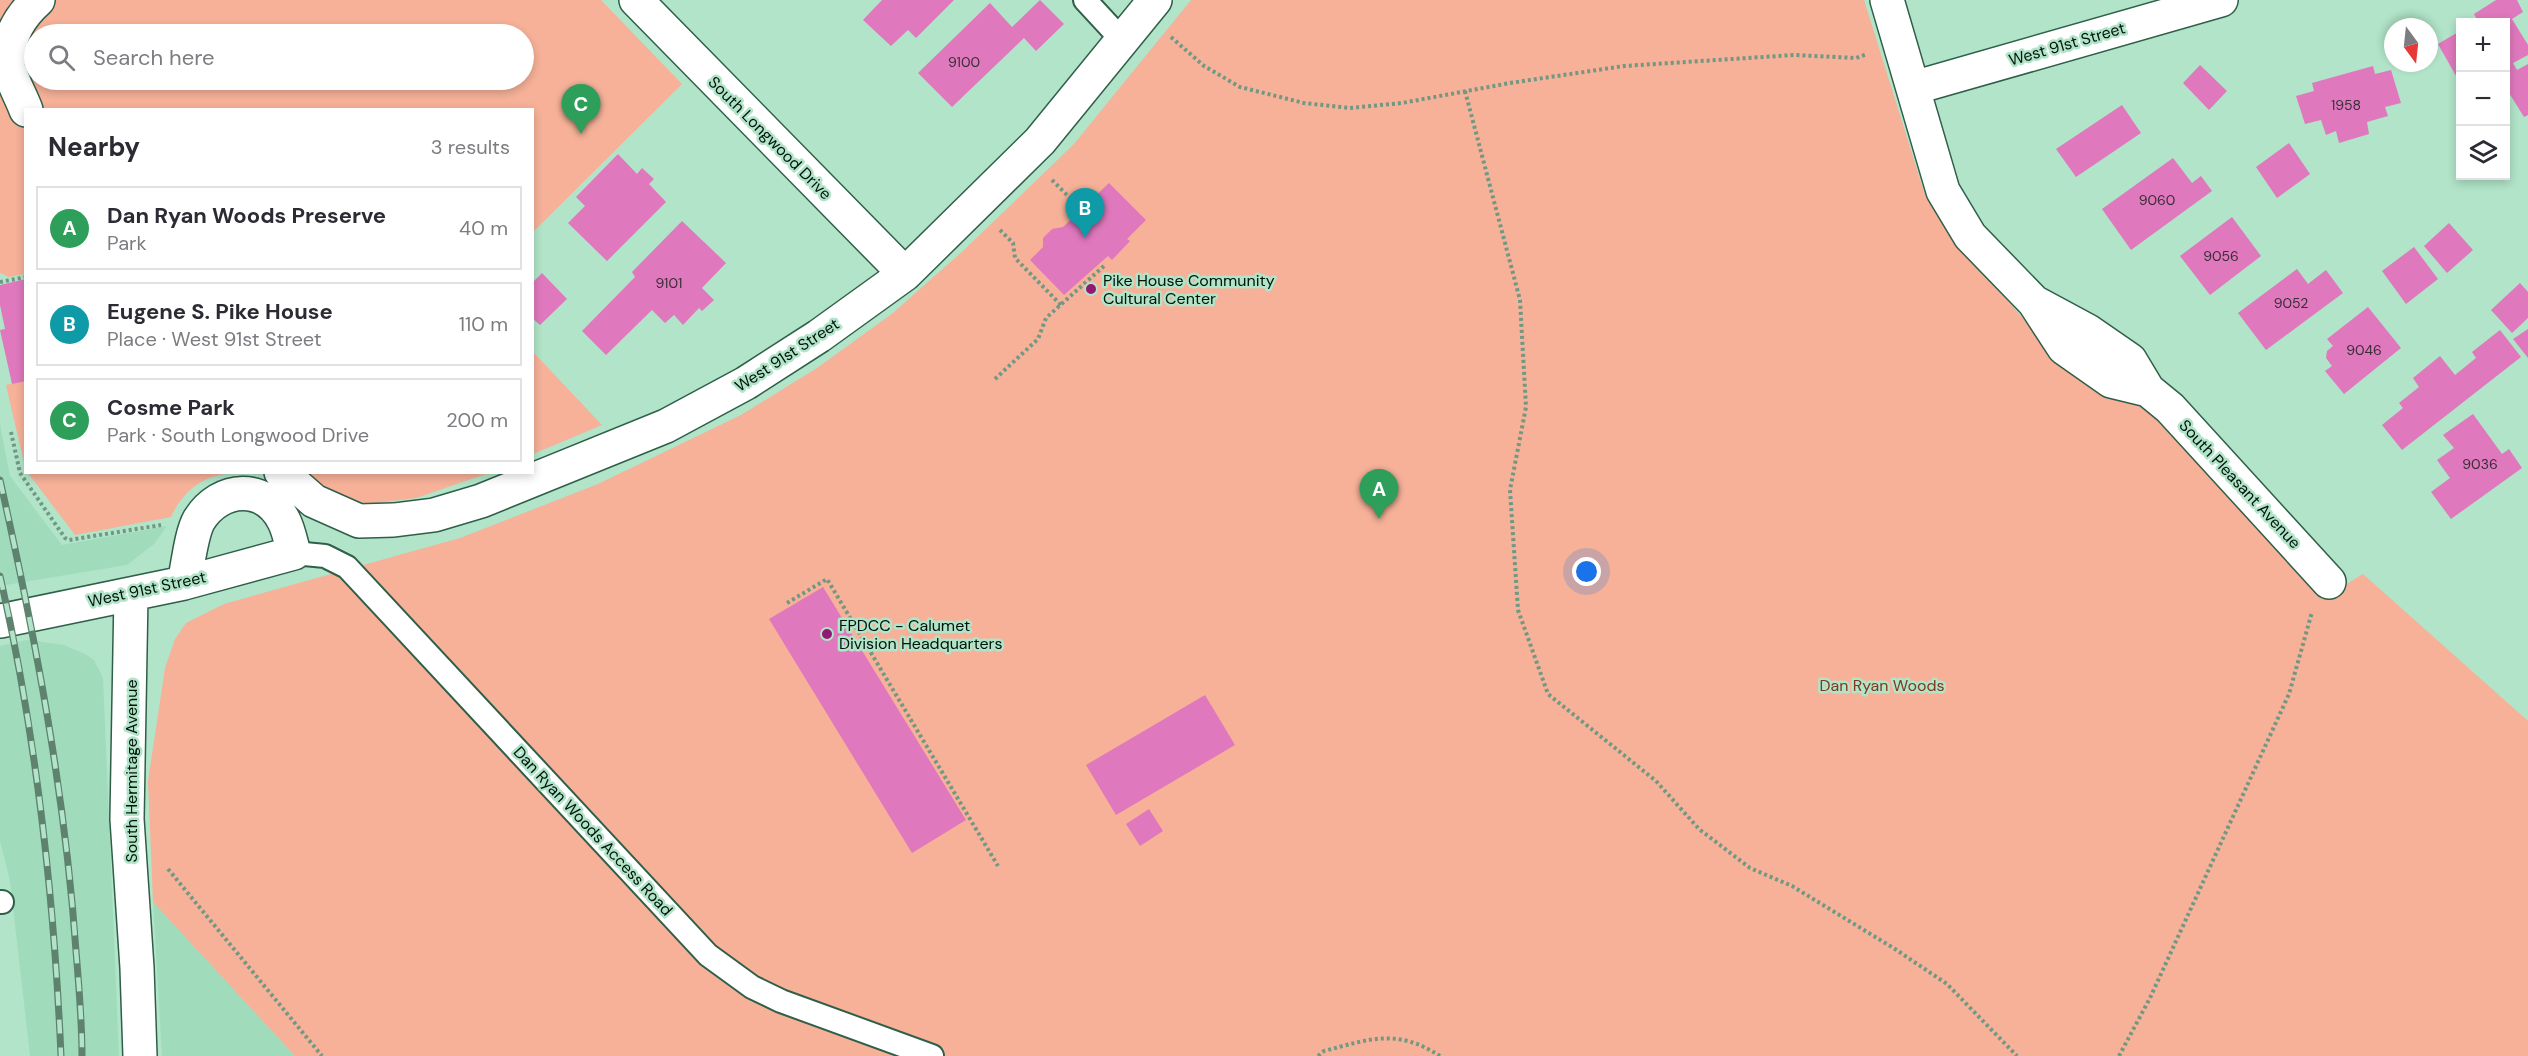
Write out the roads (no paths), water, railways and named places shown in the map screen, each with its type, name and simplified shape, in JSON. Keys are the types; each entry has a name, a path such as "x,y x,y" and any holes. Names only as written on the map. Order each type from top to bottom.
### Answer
{"street":[{"path":"25,108 9,66 12,36 26,10 38,0"},
{"name":"South Longwood Drive","path":"636,0 905,274"},
{"name":"West 91st Street","path":"283,474 314,501 359,521 394,520 434,514 481,501 666,426 746,383 819,336 905,274 1040,141 1155,0"},
{"name":"South Pleasant Avenue","path":"1887,0 1943,191 1970,236 2034,302 2088,330 2130,360 2148,390 2170,408 2329,582"},
{"name":"West 91st Street","path":"1913,88 2222,0"},
{"path":"184,583 197,523 211,504 234,493 254,494 269,503 284,521 294,553"},
{"name":"West 91st Street","path":"0,621 184,583 294,553"},
{"name":"South Hermitage Avenue","path":"131,594 127,819 137,968 140,1056"}],"lane":[{"path":"1085,0 1122,40"},
{"name":"Dan Ryan Woods Access Road","path":"294,553 325,556 346,567 708,955 752,987 781,1001 932,1056"}],"railway":[{"path":"0,480 37,656 56,773 71,892 82,1056"},
{"path":"0,576 24,695 41,814 54,935 61,1056"}],"place":[{"name":"Cosme Park","path":"581,134"},
{"name":"Eugene S. Pike House","path":"1085,238"},
{"name":"Pike House Community Cultural Center","path":"1091,289"},
{"name":"Dan Ryan Woods Preserve","path":"1379,519"},
{"name":"FPDCC - Calumet Division Headquarters","path":"827,634"}],"park label":[{"name":"Dan Ryan Woods","path":"1882,685"}]}
